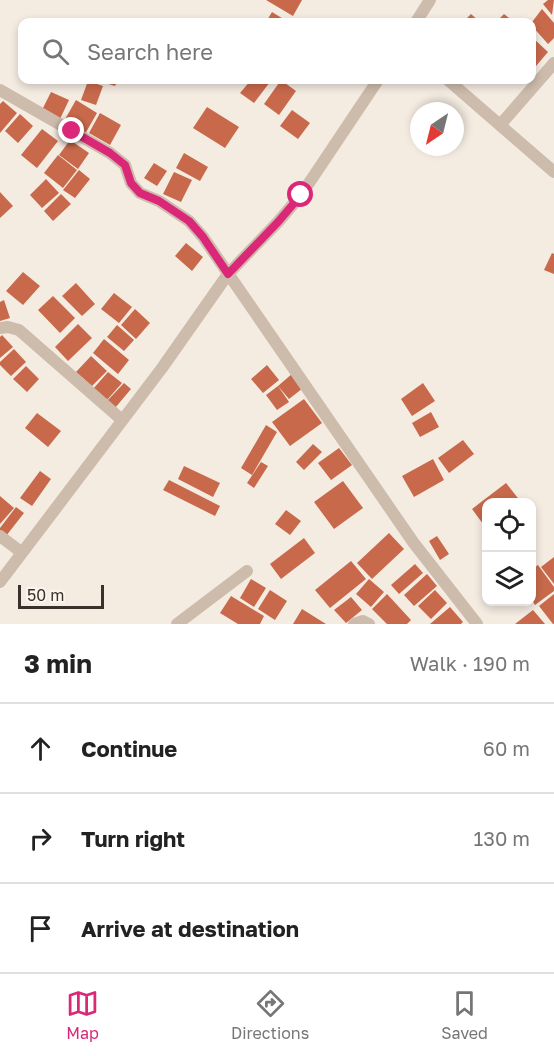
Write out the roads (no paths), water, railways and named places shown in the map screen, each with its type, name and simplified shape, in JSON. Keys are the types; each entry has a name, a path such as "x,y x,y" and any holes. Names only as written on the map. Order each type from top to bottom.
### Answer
{"street":[{"path":"419,18 430,0"},
{"path":"536,84 554,63"},
{"path":"0,582 123,420 228,274 301,195 375,84"},
{"path":"453,84 554,172"},
{"path":"501,124 536,84"},
{"path":"0,90 110,153 125,165 131,183 140,193 159,201 189,221 203,237 413,542 477,624"},
{"path":"0,328 8,327 19,330 123,420"},
{"path":"0,536 21,552"},
{"path":"177,624 247,571"},
{"path":"354,624 363,621 369,624"}]}
